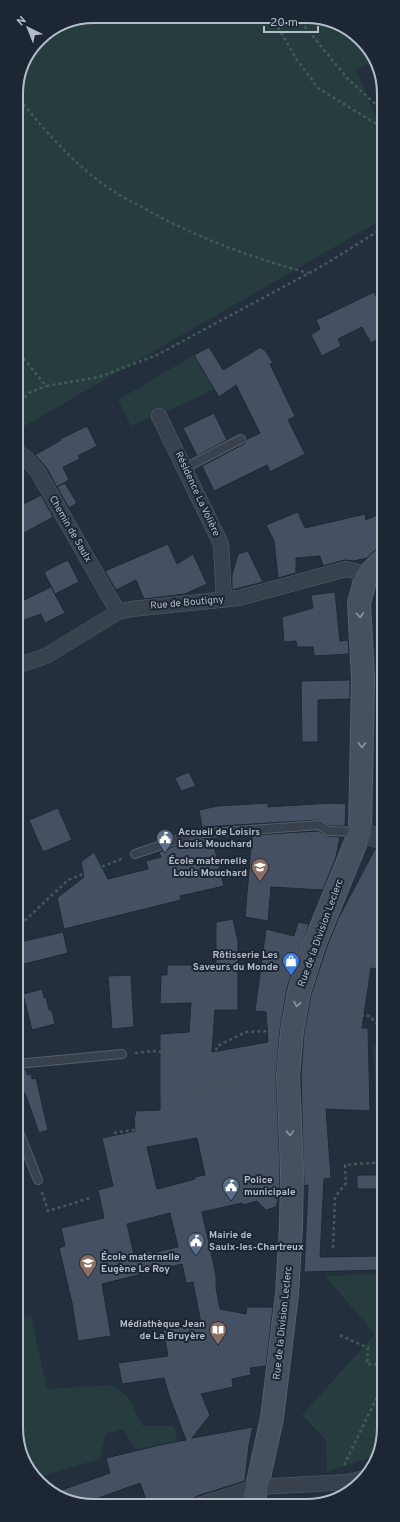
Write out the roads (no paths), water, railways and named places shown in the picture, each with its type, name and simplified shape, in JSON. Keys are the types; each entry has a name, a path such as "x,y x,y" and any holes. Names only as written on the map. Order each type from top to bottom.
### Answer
{"main road":[{"path":"366,577 377,567"},
{"name":"Rue de la Division Leclerc","path":"256,1496 272,1418 287,1294 291,1226 292,1168 288,1080 292,1031 299,992 314,945 360,832 363,678 359,603 366,577"}],"street":[{"name":"Résidence La Volière","path":"159,416 221,544 224,600"},
{"name":"Chemin de Saulx","path":"23,456 38,472 118,612"},
{"name":"Rue de Boutigny","path":"23,664 46,656 118,612 132,608 239,598 346,569 366,577"},
{"path":"360,832 377,838"},
{"path":"237,1499 354,1480"}],"lane":[{"path":"184,468 241,439"},
{"path":"134,854 194,834 319,825 328,831 360,832"},
{"path":"23,1063 122,1054"},
{"path":"23,1143 38,1180"}],"place":[{"name":"Accueil de Loisirs Louis Mouchard","path":"165,853"},
{"name":"École maternelle Louis Mouchard","path":"260,882"},
{"name":"Rôtisserie Les Saveurs du Monde","path":"291,976"},
{"name":"Police municipale","path":"231,1201"},
{"name":"Mairie de Saulx-les-Chartreux","path":"196,1256"},
{"name":"École maternelle Eugène Le Roy","path":"88,1278"},
{"name":"Médiathèque Jean de La Bruyère","path":"218,1345"}]}
